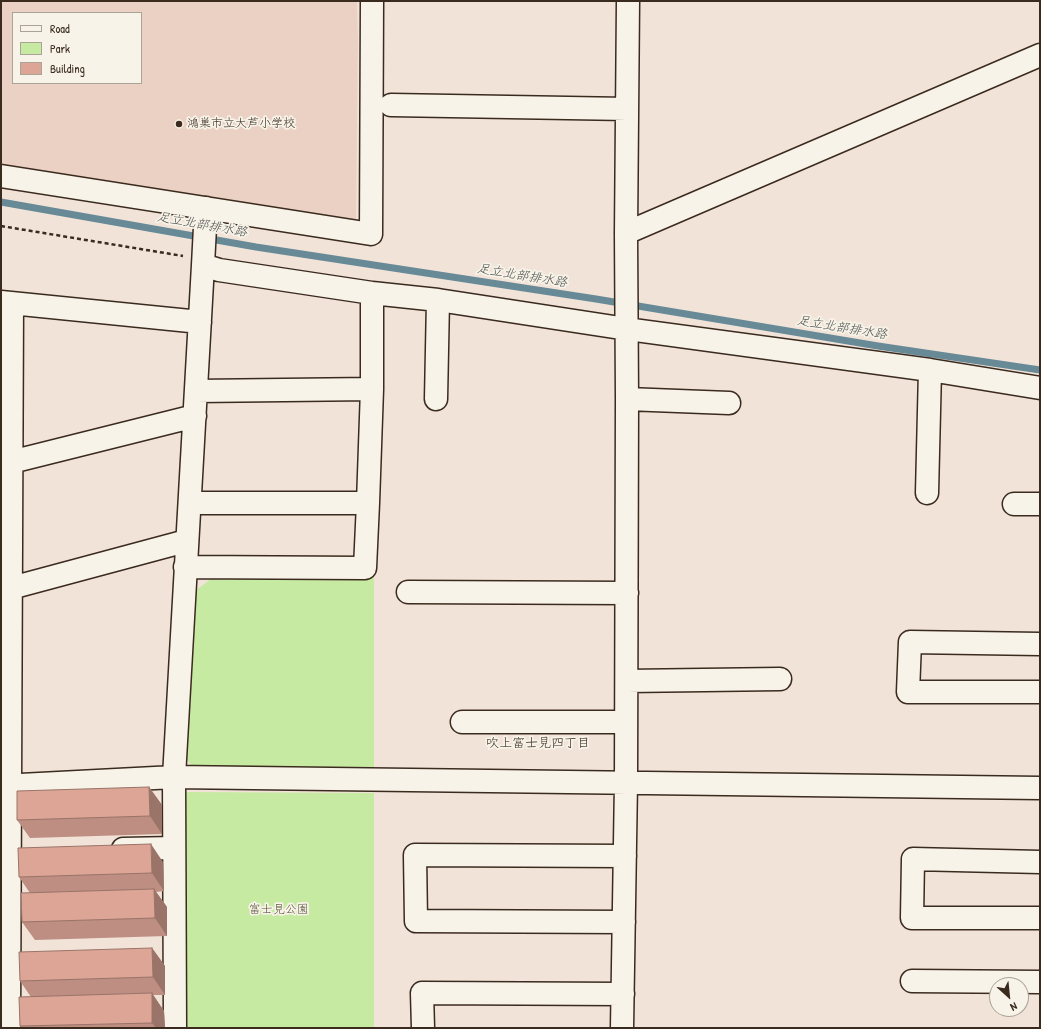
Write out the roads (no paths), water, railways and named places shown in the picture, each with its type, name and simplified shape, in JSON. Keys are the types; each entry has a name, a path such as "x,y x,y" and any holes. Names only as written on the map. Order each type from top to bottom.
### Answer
{"street":[{"path":"1,176 371,234 372,1"},
{"path":"622,1028 627,681 626,233 628,1"},
{"path":"626,233 1040,55"},
{"path":"391,105 627,109"},
{"path":"175,1028 167,954 174,848 174,777 186,541 190,503 206,208"},
{"path":"203,262 219,270 372,293 438,300 627,329 930,370 1040,388"},
{"path":"185,567 365,568 372,389 372,293"},
{"path":"436,399 438,300"},
{"path":"9,1028 6,958 12,851 6,786 6,588 11,462 7,303 200,322"},
{"path":"927,493 930,370"},
{"path":"196,391 372,389"},
{"path":"627,399 729,403"},
{"path":"11,462 195,416"},
{"path":"190,503 368,503"},
{"path":"1014,504 1040,504"},
{"path":"6,588 186,541"},
{"path":"408,592 627,593"},
{"path":"1040,644 910,642 908,692 1040,692"},
{"path":"627,681 780,679"},
{"path":"462,722 626,722"},
{"path":"6,786 174,777 1040,788"},
{"path":"104,849 174,848"},
{"path":"624,922 416,921 415,855 625,856"},
{"path":"1040,862 912,859 912,918 1040,918"},
{"path":"6,958 33,954"},
{"path":"912,981 1040,982"},
{"path":"423,1028 422,992 623,994"}],"waterway":[{"name":"足立北部排水路","path":"1,202 256,247 596,299 878,346 1040,370"}],"place":[{"name":"鴻巣市立大芦小学校","path":"179,124"}],"district":[{"name":"吹上富士見四丁目","path":"538,744"}],"park label":[{"name":"富士見公園","path":"279,910"}]}
